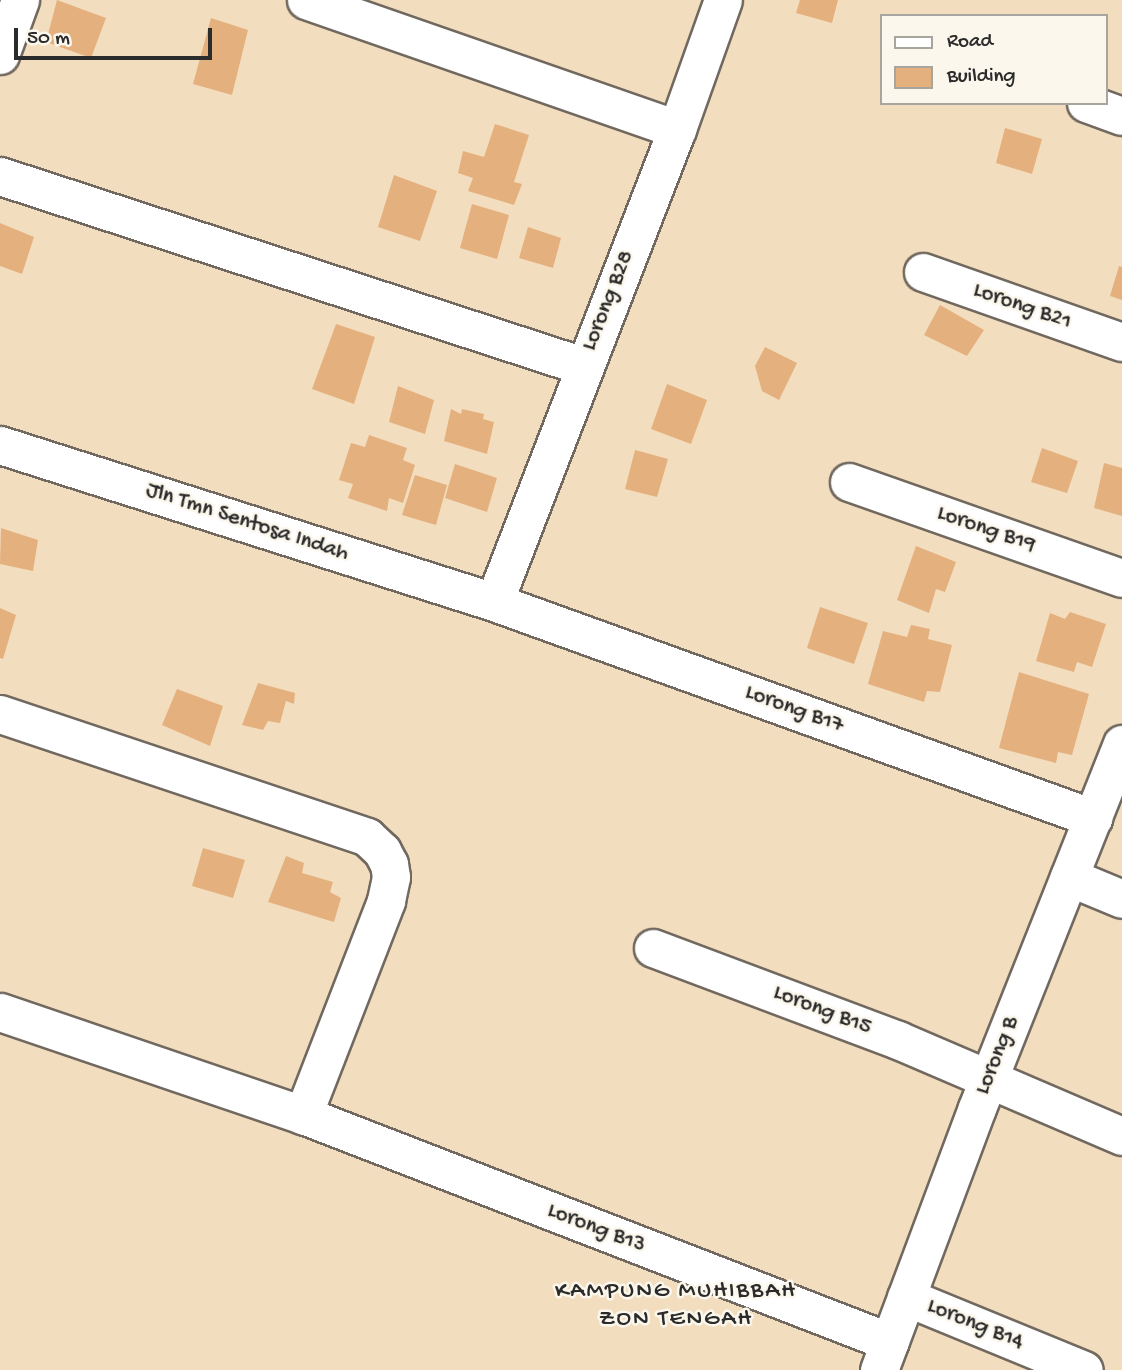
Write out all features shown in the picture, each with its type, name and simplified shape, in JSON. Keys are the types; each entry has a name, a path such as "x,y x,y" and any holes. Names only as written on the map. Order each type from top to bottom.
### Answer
{"street":[{"path":"0,55 20,0"},
{"path":"306,0 677,129"},
{"name":"Lorong B28","path":"494,601 677,129 723,0"},
{"path":"1092,105 1122,116"},
{"path":"0,176 583,366"},
{"name":"Lorong B21","path":"923,272 1122,342"},
{"name":"Jln Tmn Sentosa Indah","path":"0,445 494,601"},
{"name":"Lorong B19","path":"849,482 1122,578"},
{"name":"Lorong B17","path":"494,601 1093,818"},
{"path":"0,715 367,837 382,851 389,864 391,877 386,901 303,1115"},
{"name":"Lorong B","path":"885,1356 989,1081 1122,744"},
{"path":"1069,877 1122,899"},
{"name":"Lorong B15","path":"653,948 898,1040 1122,1136"},
{"name":"Lorong B13","path":"0,1012 303,1115 885,1356"},
{"name":"Lorong B14","path":"906,1297 1084,1370"}],"building":[{"path":"57,0 106,18 91,58 46,42"},
{"path":"800,0 838,0 832,23 796,13"},
{"path":"211,18 248,30 232,95 193,84"},
{"path":"495,124 529,135 514,182 522,184 514,205 468,191 473,178 458,173 463,151 484,157"},
{"path":"1005,128 1042,139 1032,174 996,163"},
{"path":"394,175 437,191 420,241 378,227"},
{"path":"472,204 509,215 497,259 460,248"},
{"path":"0,223 34,237 22,274 0,266"},
{"path":"528,227 561,238 553,268 519,258"},
{"path":"1119,266 1122,267 1122,300 1110,296"},
{"path":"940,305 984,330 967,356 924,335"},
{"path":"336,324 375,337 354,404 312,389"},
{"path":"765,347 797,363 779,400 762,391 755,366"},
{"path":"667,384 707,400 691,444 651,429"},
{"path":"398,386 434,400 425,434 389,422"},
{"path":"451,409 461,414 462,409 484,414 483,419 494,422 487,454 444,441"},
{"path":"369,435 407,448 403,460 415,465 403,503 389,498 387,511 348,498 353,484 339,480 351,443 365,447"},
{"path":"1042,448 1078,461 1067,493 1031,482"},
{"path":"635,450 668,459 657,497 625,489"},
{"path":"1104,463 1122,468 1122,516 1094,508"},
{"path":"455,464 497,478 487,512 445,498"},
{"path":"415,475 447,485 436,525 402,515"},
{"path":"1,528 38,540 33,571 0,564"},
{"path":"916,546 956,562 945,592 936,589 929,613 897,600"},
{"path":"820,607 868,623 854,664 807,648"},
{"path":"0,608 16,615 3,659 0,658"},
{"path":"1070,612 1106,624 1092,667 1077,662 1074,672 1036,661 1050,613 1065,619"},
{"path":"911,625 930,629 928,639 952,645 940,692 927,691 924,702 868,684 883,631 907,637"},
{"path":"1019,672 1089,694 1072,755 1058,752 1056,763 999,748"},
{"path":"258,683 295,693 294,704 286,701 280,723 268,721 263,730 242,725"},
{"path":"177,689 223,706 210,746 162,725"},
{"path":"203,848 245,860 233,898 192,886"},
{"path":"286,856 304,863 302,873 333,882 330,892 341,898 334,922 268,902"}],"district":[{"name":"KAMPUNG MUHIBBAH ZON TENGAH","path":"676,1306"}]}
